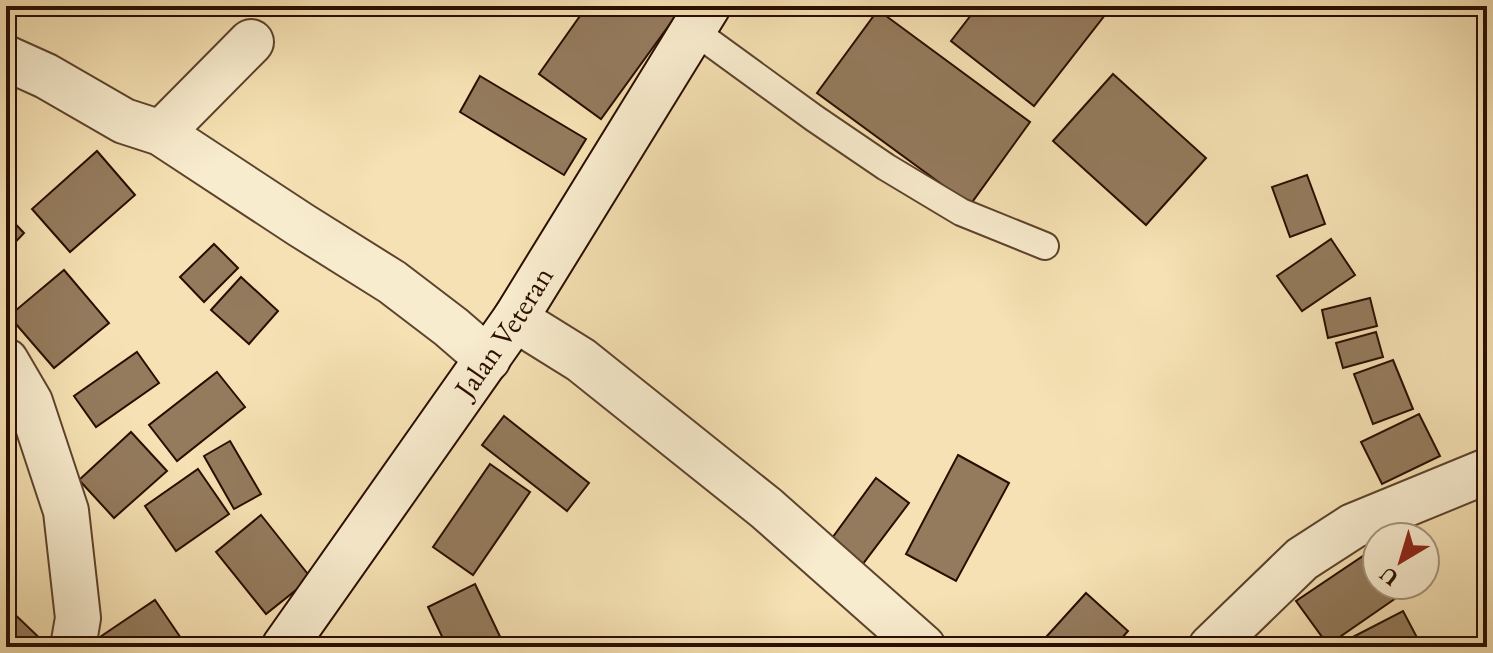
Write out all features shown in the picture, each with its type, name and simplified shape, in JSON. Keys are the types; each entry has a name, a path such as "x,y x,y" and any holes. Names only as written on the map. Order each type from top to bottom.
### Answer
{"street":[{"name":"Jalan Veteran","path":"284,647 515,319 700,18"},
{"path":"161,133 251,42"},
{"path":"6,58 46,76 124,121 161,133 392,282 488,359"},
{"path":"515,319 581,360 766,508 923,647"},
{"path":"6,361 30,402 66,511 78,618 73,647"},
{"path":"1211,647 1302,559 1353,526 1487,471"}],"lane":[{"path":"700,18 814,118 886,167 961,212 1045,246"}],"building":[{"path":"587,6 660,6 675,17 601,119 539,74"},
{"path":"978,6 1112,6 1034,106 951,41"},
{"path":"878,10 1030,122 970,205 817,93"},
{"path":"1113,74 1206,158 1146,225 1053,141"},
{"path":"480,76 586,139 564,175 460,112"},
{"path":"97,151 135,195 70,252 32,209"},
{"path":"1307,175 1325,224 1290,237 1272,187"},
{"path":"6,214 24,233 6,252"},
{"path":"1331,239 1355,275 1302,311 1277,276"},
{"path":"214,244 238,268 204,302 180,277"},
{"path":"64,270 109,323 54,368 9,316"},
{"path":"241,277 278,311 249,344 211,310"},
{"path":"1370,298 1377,326 1328,338 1322,310"},
{"path":"1376,332 1383,357 1343,368 1336,343"},
{"path":"137,352 159,383 96,427 74,396"},
{"path":"1393,360 1413,409 1373,424 1354,374"},
{"path":"217,372 245,407 177,461 149,425"},
{"path":"1419,414 1440,456 1382,484 1361,442"},
{"path":"504,416 589,483 567,511 482,445"},
{"path":"131,432 167,471 114,518 79,480"},
{"path":"230,441 261,494 234,509 204,456"},
{"path":"958,455 1009,483 956,581 906,554"},
{"path":"490,464 530,492 473,575 433,547"},
{"path":"198,469 229,514 176,551 145,506"},
{"path":"876,478 909,503 859,569 827,545"},
{"path":"261,515 311,578 266,614 216,552"},
{"path":"1361,557 1361,601 1392,601 1328,645 1296,601"},
{"path":"475,584 505,647 447,647 428,607"},
{"path":"1086,593 1128,631 1114,647 1037,647"},
{"path":"155,600 187,647 89,647 88,645"},
{"path":"6,606 49,647 6,647"},
{"path":"1403,611 1422,647 1354,647 1349,639"}]}
